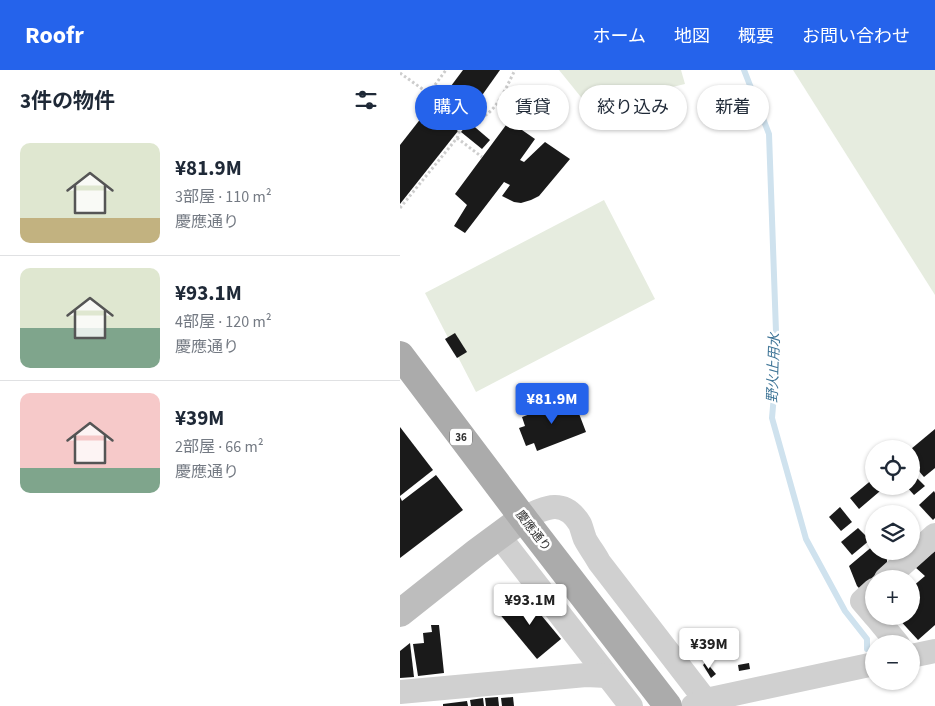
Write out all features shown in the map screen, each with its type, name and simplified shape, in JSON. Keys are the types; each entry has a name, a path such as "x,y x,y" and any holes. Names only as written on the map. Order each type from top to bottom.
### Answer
{"main road":[{"name":"慶應通り","path":"400,355 668,706"}],"street":[{"path":"400,614 523,518 546,508 557,507 568,510 573,515 581,526 584,537 599,562 703,704 865,666"},
{"path":"896,570 935,535"},
{"path":"498,536 631,706"},
{"path":"882,625 890,635"},
{"path":"920,654 935,651"},
{"path":"412,696 586,674 607,676"}],"path":[{"path":"435,85 446,70"},
{"path":"487,114 496,106 515,70"},
{"path":"400,73 417,85"},
{"path":"400,208 457,138 460,130"},
{"path":"457,138 482,157"}],"shaded area":[{"path":"559,70 681,70 685,84 579,85 579,95"},
{"path":"793,70 935,70 935,295"},
{"path":"604,200 655,299 476,392 425,293"}],"building":[{"path":"463,70 500,70 487,88 487,85 452,85"},
{"path":"415,126 415,130 458,131 400,204 400,145"},
{"path":"463,130 478,130 490,140 482,149 461,132"},
{"path":"502,130 522,130 535,139 520,160 524,162 545,142 570,159 539,196 531,200 521,203 502,196 510,185 504,182 465,233 454,226 467,205 455,194"},
{"path":"455,333 467,352 457,358 445,339"},
{"path":"573,398 586,432 537,451 534,443 526,446 519,428 525,426 522,417"},
{"path":"400,427 433,470 400,496"},
{"path":"935,429 935,468 924,477 920,472 920,442"},
{"path":"436,475 463,510 400,558 400,497 402,501"},
{"path":"920,481 925,486 920,490"},
{"path":"865,486 865,495 875,495 859,509 850,498"},
{"path":"934,491 935,518 933,520 919,505"},
{"path":"840,507 852,522 841,531 829,517"},
{"path":"858,528 865,535 865,544 852,555 841,542"},
{"path":"935,551 935,625 920,638 920,635 913,635 904,625 920,625 920,580 925,576 915,567"},
{"path":"865,553 865,560 887,560 887,564 881,570 865,570 865,584 860,589 849,566"},
{"path":"522,592 561,639 537,659 498,612"},
{"path":"431,625 439,625 444,673 418,676 413,644 424,643 423,633 432,632"},
{"path":"410,643 414,677 400,678 400,651"},
{"path":"706,662 716,674 711,678 703,665"},
{"path":"749,663 750,669 739,671 738,665"},
{"path":"498,697 499,706 486,706 485,698"},
{"path":"513,697 514,706 502,706 501,698"},
{"path":"483,698 484,706 471,706 470,700"},
{"path":"467,701 468,706 443,706 443,704"}],"waterway":[{"name":"野火止用水","path":"744,70 769,134 777,360 772,418 806,539 845,611 865,636"}]}
